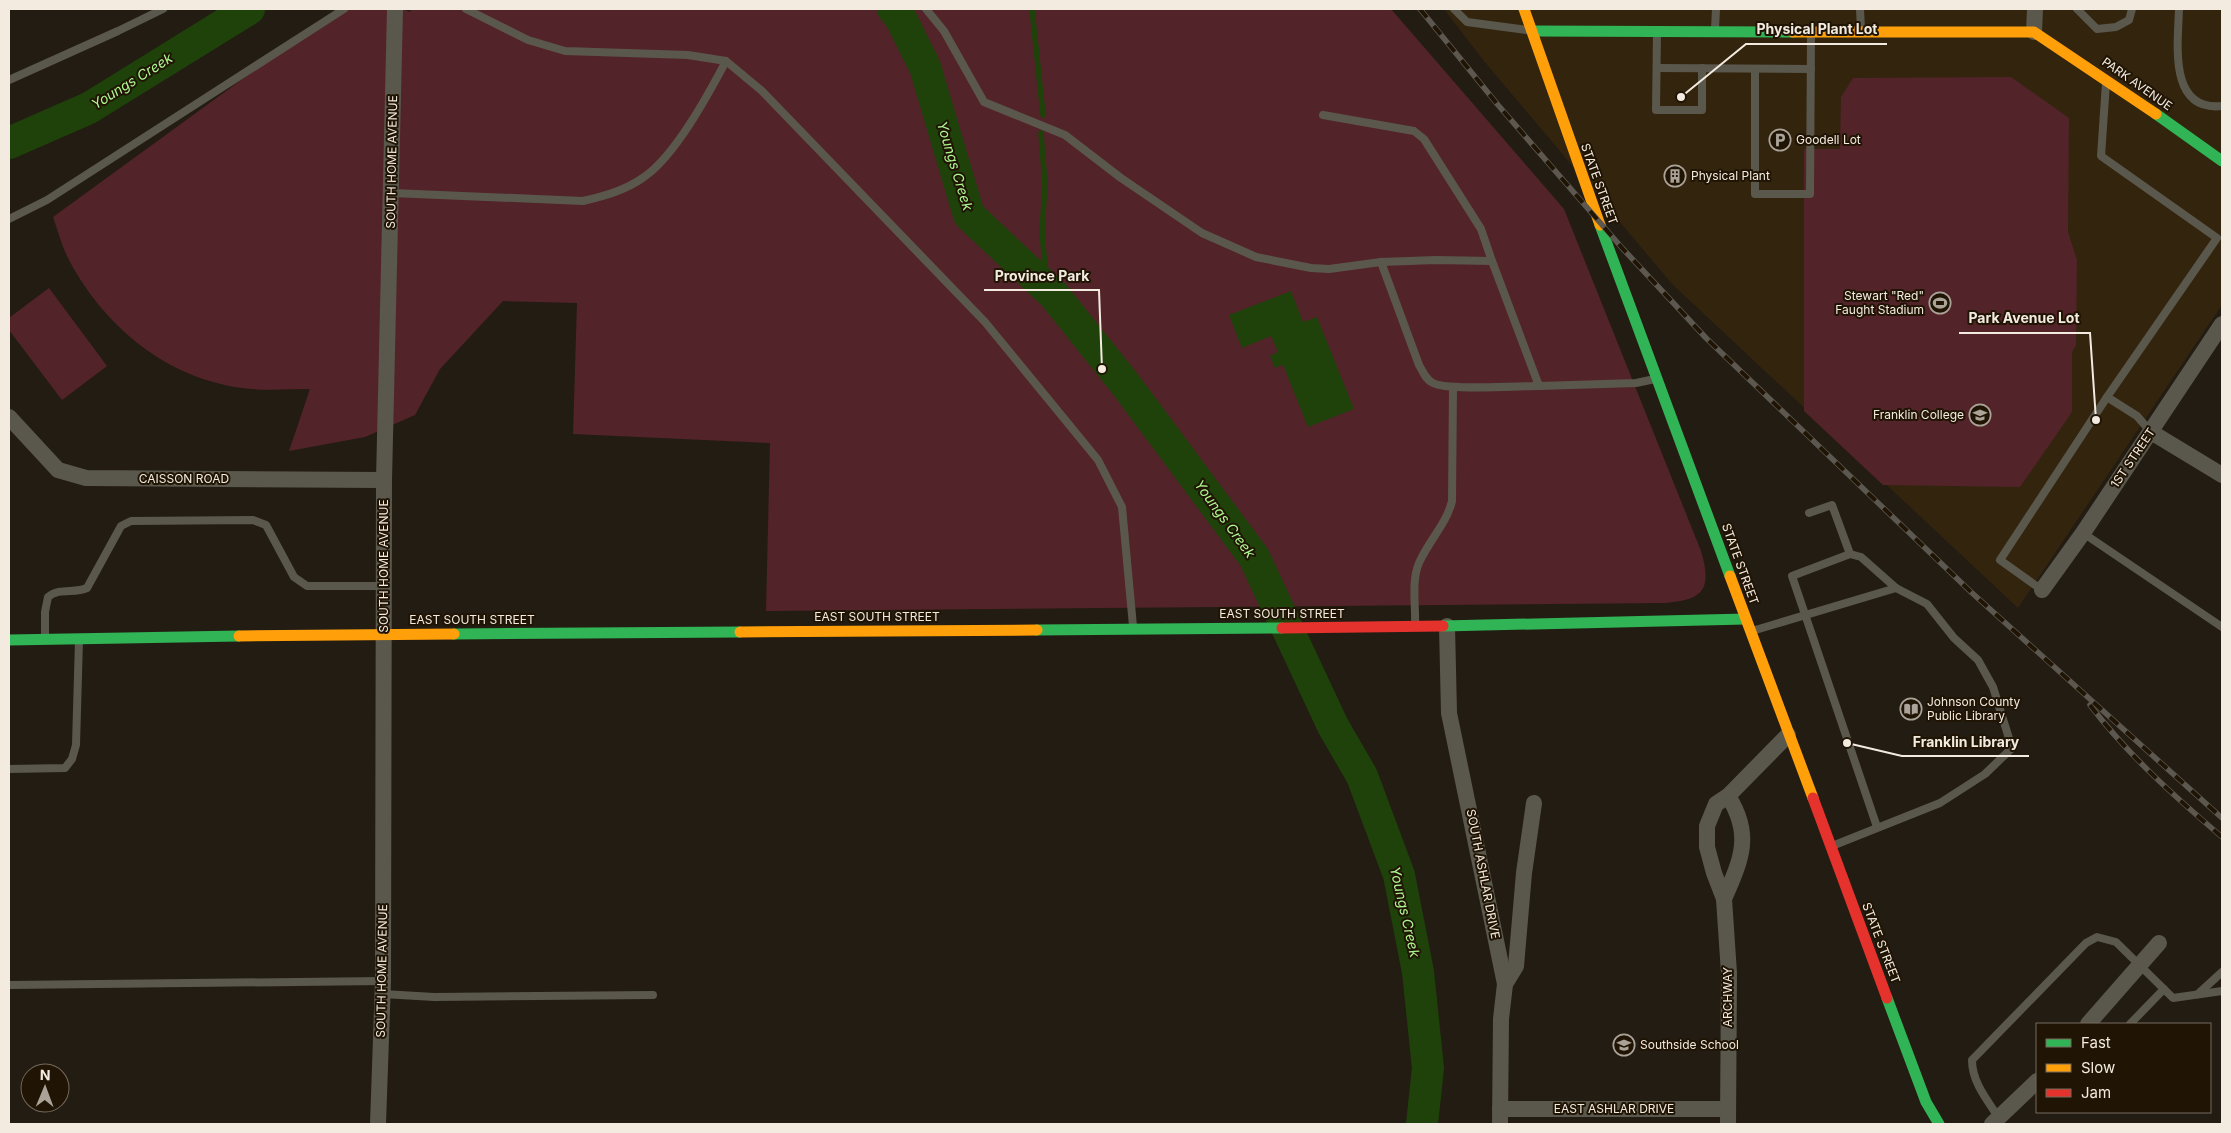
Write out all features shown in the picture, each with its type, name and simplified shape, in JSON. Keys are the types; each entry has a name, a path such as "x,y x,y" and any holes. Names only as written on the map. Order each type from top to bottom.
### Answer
{"street":[{"name":"STATE STREET","path":"1524,9 1584,183 1788,735 1926,1102 1939,1124"},
{"path":"1532,31 2034,32 2035,9"},
{"name":"SOUTH HOME AVENUE","path":"378,1124 383,988 384,480 392,192 394,17"},
{"name":"PARK AVENUE","path":"2034,32 2106,79 2222,161"},
{"name":"1ST STREET","path":"2042,590 2083,533 2222,324"},
{"name":"CAISSON ROAD","path":"9,417 58,470 86,478 384,480"},
{"path":"2151,432 2222,474"},
{"name":"EAST SOUTH STREET","path":"9,640 384,634 1410,627 1746,619"},
{"name":"SOUTH ASHLAR DRIVE","path":"1447,626 1449,713 1504,984 1501,1019 1500,1117"},
{"name":"ARCHWAY","path":"1728,1117 1729,973 1724,900 1707,847 1707,826 1716,804 1728,796 1788,735"},
{"name":"ARCHWAY","path":"1724,900 1735,876 1744,845 1742,825 1738,811 1728,796"},
{"path":"1504,984 1516,966 1524,873 1534,803"},
{"path":"2089,1023 2159,943"},
{"path":"1996,1121 2036,1082"},
{"name":"EAST ASHLAR DRIVE","path":"1500,1117 1728,1117"}],"lane":[{"path":"9,80 163,9"},
{"path":"9,218 47,200 344,9"},
{"path":"466,9 528,40 565,51 688,55 726,61 762,91 985,322 1098,460 1122,507 1133,628"},
{"path":"926,9 944,31 984,102 1008,113 1047,126 1065,136 1121,178 1202,233 1256,257 1294,266 1329,269 1381,262 1492,261"},
{"path":"1454,9 1467,22 1532,31"},
{"path":"1715,32 1716,9"},
{"path":"1860,9 1861,32"},
{"path":"2077,9 2097,29 2116,27 2129,20 2132,9"},
{"path":"2179,9 2179,78 2189,94 2198,103 2222,106"},
{"path":"1657,31 1656,110 1702,110 1702,68"},
{"path":"1755,69 1755,194 1810,194 1811,32"},
{"path":"392,192 583,201 613,194 645,177 671,149 705,100 726,61"},
{"path":"1656,68 1810,69"},
{"path":"2042,590 2000,560 2106,397 2217,238 2101,156 2106,79"},
{"path":"1323,115 1414,131 1424,139 1481,229 1538,386"},
{"path":"1381,262 1419,365 1428,380 1435,385 1453,387 1538,386 1636,383 1658,379"},
{"path":"1410,627 1416,573 1433,537 1450,511 1452,501 1453,387"},
{"path":"2106,397 2137,416 2151,432"},
{"path":"1809,513 1832,505 1850,554"},
{"path":"45,639 48,597 58,591 82,591 87,588 121,526 131,521 253,520 266,526 294,578 307,586 385,586"},
{"path":"2083,533 2222,627"},
{"path":"1830,846 1940,803 1984,774 2012,748 1993,687 1978,660 1954,638 1928,604 1896,588 1861,557 1850,554 1792,576 1877,827"},
{"path":"1750,632 1805,617 1896,588"},
{"path":"9,769 65,768 72,759 76,745 79,638"},
{"path":"1996,1121 1975,1078 1972,1060 2086,943 2097,937 2116,942 2141,964 2173,998 2222,991"},
{"path":"2197,995 2222,972"},
{"path":"9,984 383,988 434,997 653,995"},
{"path":"2131,1023 2164,989"}],"shaded area":[{"path":"339,9 403,9 410,12 411,9 1391,9 1564,209 1701,551 1706,576 1705,584 1695,596 1676,602 1663,603 766,611 770,443 573,434 577,303 503,301 440,369 415,415 365,437 289,451 310,389 267,390 242,388 214,382 188,373 163,361 119,327 83,284 69,260 53,217"},
{"name":"Franklin College","path":"1444,9 2222,9 2222,305 2018,608 1673,285 1483,60"},
{"name":"Stewart \"Red\" Faught Stadium","path":"2011,77 2069,118 2068,232 2077,260 2076,345 2072,352 2072,412 2020,487 1883,485 1804,411 1804,149 1840,149 1841,97 1853,78"},
{"path":"49,288 107,366 62,400 9,330 9,318"},
{"path":"1291,291 1303,322 1317,317 1354,409 1308,427 1283,365 1275,368 1270,356 1278,352 1271,336 1242,348 1229,315"}],"waterway":[{"name":"Youngs Creek","path":"9,143 89,108 249,9"},
{"name":"Youngs Creek","path":"893,9 900,17 925,67 969,215 1054,295 1126,385 1254,557 1333,726 1362,776 1399,875 1418,972 1428,1068 1422,1124"},
{"path":"1032,9 1043,115"},
{"path":"1041,133 1045,185 1042,232 1045,266 1054,295"}],"railway":[{"path":"1420,9 1498,105 1623,249 1706,338 1971,592 2222,818"},
{"path":"2090,705 2136,758 2186,806 2222,837"}],"traffic: fast":[{"path":"1532,31 1793,32"},
{"path":"2156,114 2222,161"},
{"path":"1600,225 1730,576"},
{"path":"1443,626 1746,619"},
{"path":"1037,630 1282,628"},
{"path":"454,634 740,632"},
{"path":"9,640 239,636"},
{"path":"1887,998 1926,1102 1939,1124"}],"traffic: slow":[{"path":"1524,9 1600,225"},
{"path":"1793,32 2034,32 2156,114"},
{"path":"1730,576 1813,798"},
{"path":"740,632 1037,630"},
{"path":"239,636 454,634"}],"traffic: jam":[{"path":"1282,628 1443,626"},
{"path":"1813,798 1887,998"}],"place":[{"name":"Physical Plant Lot","path":"1681,97"},
{"name":"Goodell Lot","path":"1780,140"},
{"name":"Physical Plant","path":"1675,176"},
{"name":"Stewart \"Red\" Faught Stadium","path":"1940,303"},
{"name":"Province Park","path":"1102,369"},
{"name":"Franklin College","path":"1980,415"},
{"name":"Park Avenue Lot","path":"2096,420"},
{"name":"Johnson County Public Library","path":"1911,709"},
{"name":"Franklin Library","path":"1847,743"},
{"name":"Southside School","path":"1624,1045"}]}
